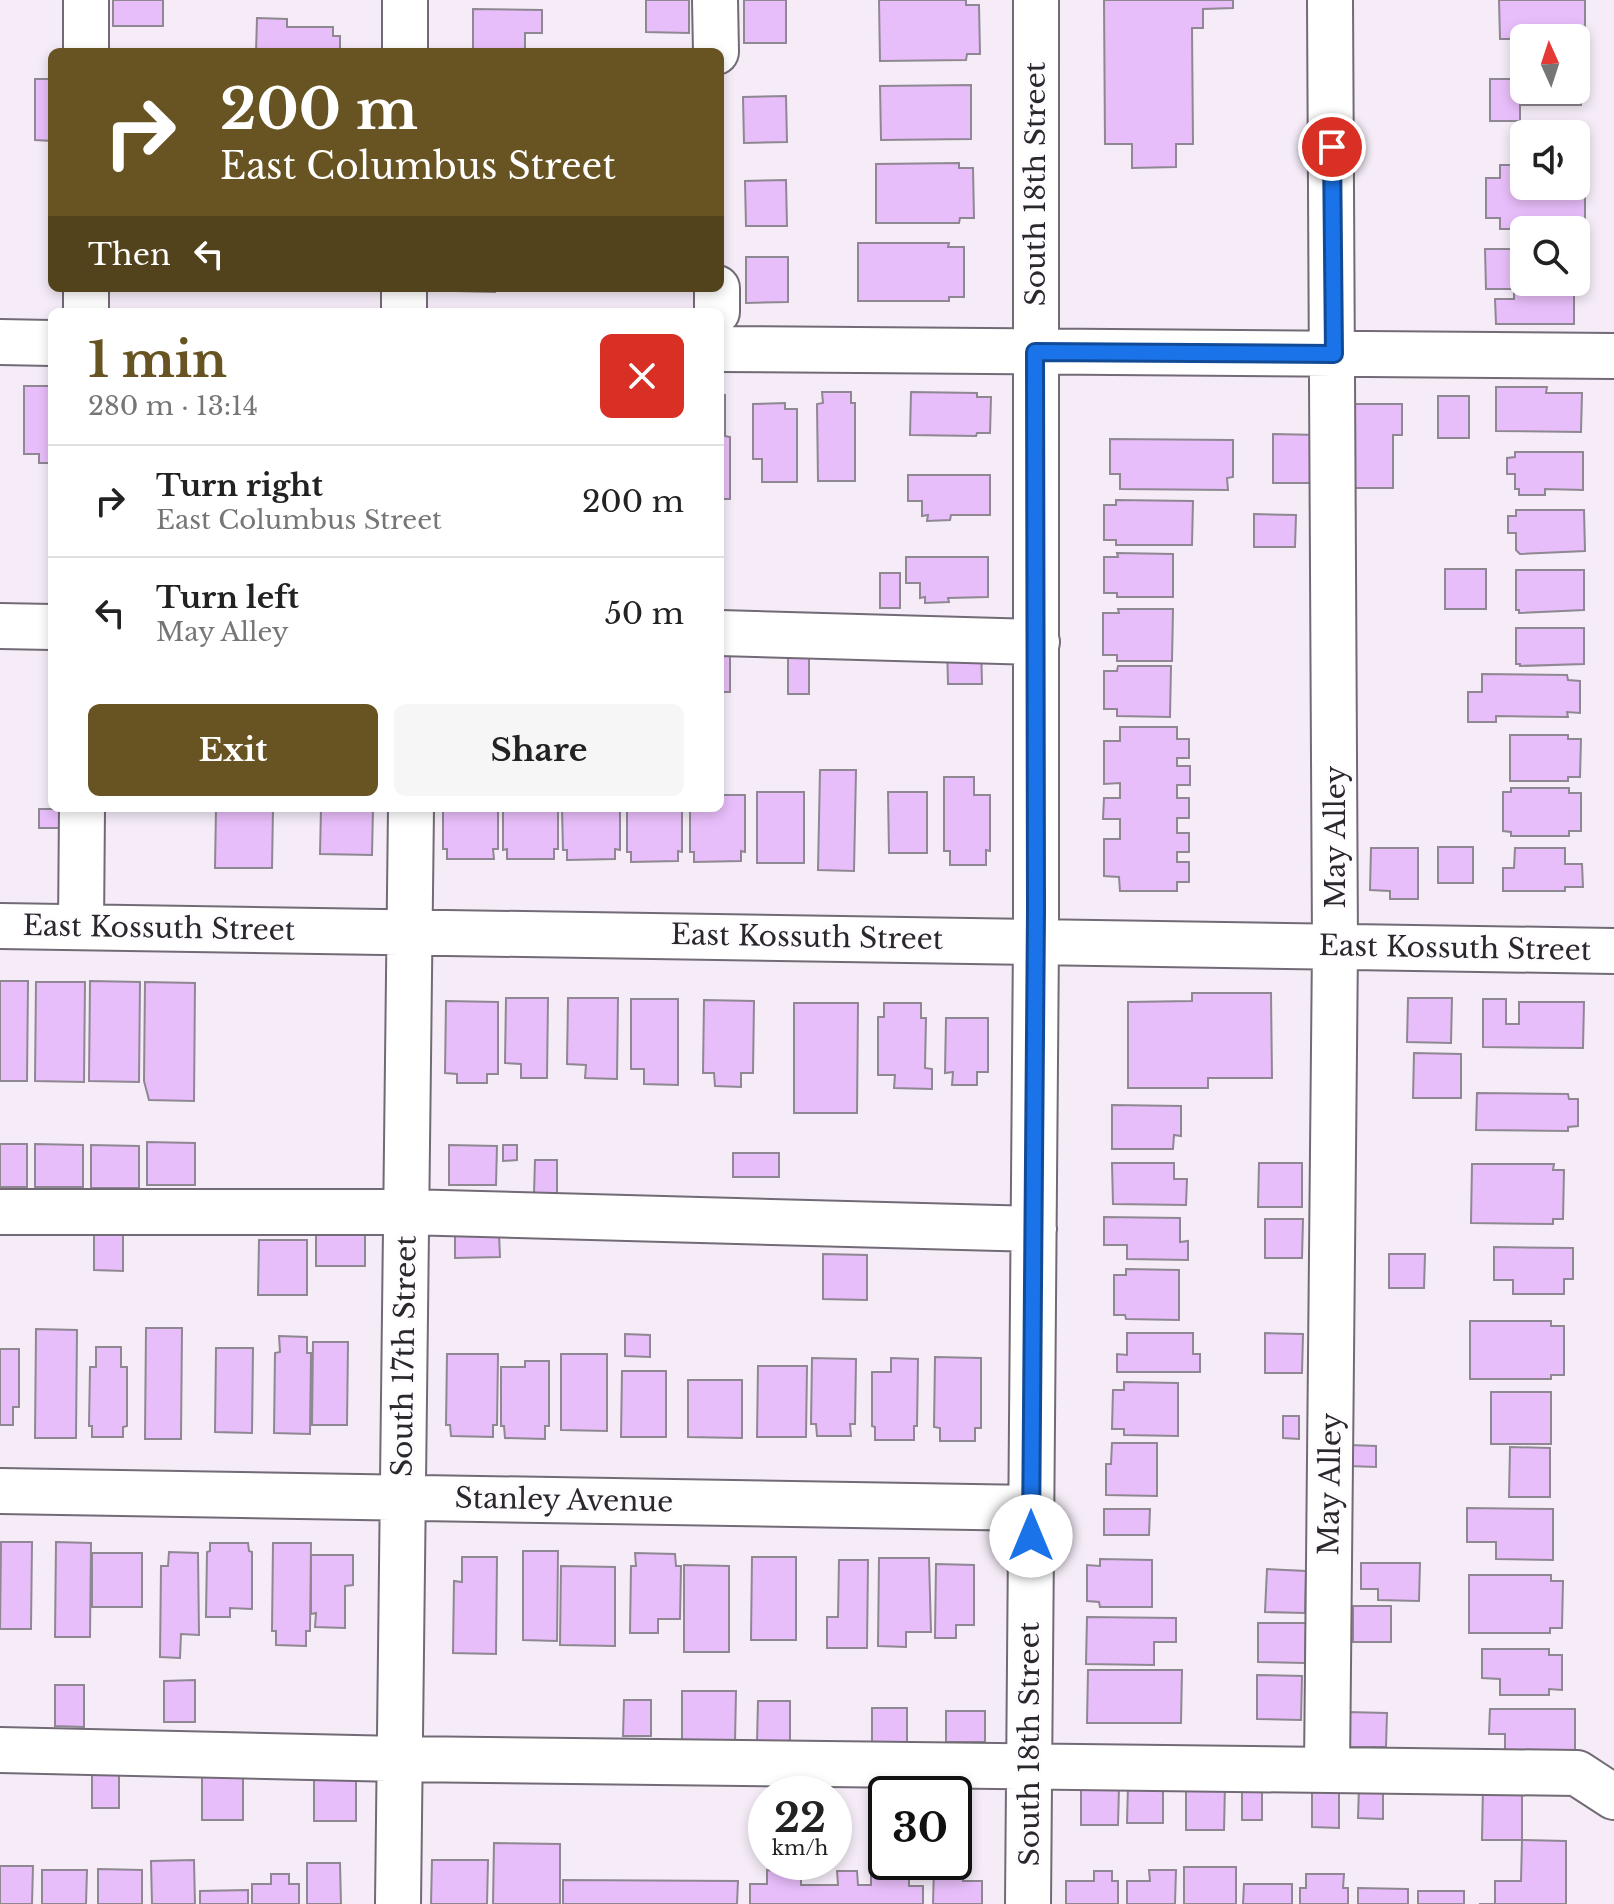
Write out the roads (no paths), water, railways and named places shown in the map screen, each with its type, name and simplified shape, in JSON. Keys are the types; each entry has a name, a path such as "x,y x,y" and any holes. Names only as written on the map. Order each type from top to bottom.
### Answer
{"street":[{"path":"86,0 86,48"},
{"path":"405,0 405,48"},
{"path":"715,0 716,48"},
{"name":"South 18th Street","path":"1028,1904 1036,940 1036,0"},
{"name":"May Alley","path":"1327,1769 1335,946 1330,0"},
{"path":"0,342 48,343"},
{"path":"724,349 1614,356"},
{"path":"0,626 48,627"},
{"path":"724,633 1037,642"},
{"path":"81,927 82,812"},
{"name":"South 17th Street","path":"398,1904 411,812"},
{"name":"East Kossuth Street","path":"0,926 1614,951"},
{"path":"0,1212 405,1212 1034,1229"},
{"name":"Stanley Avenue","path":"0,1491 1031,1508"},
{"path":"0,1750 399,1759 1577,1773 1614,1797"}]}
